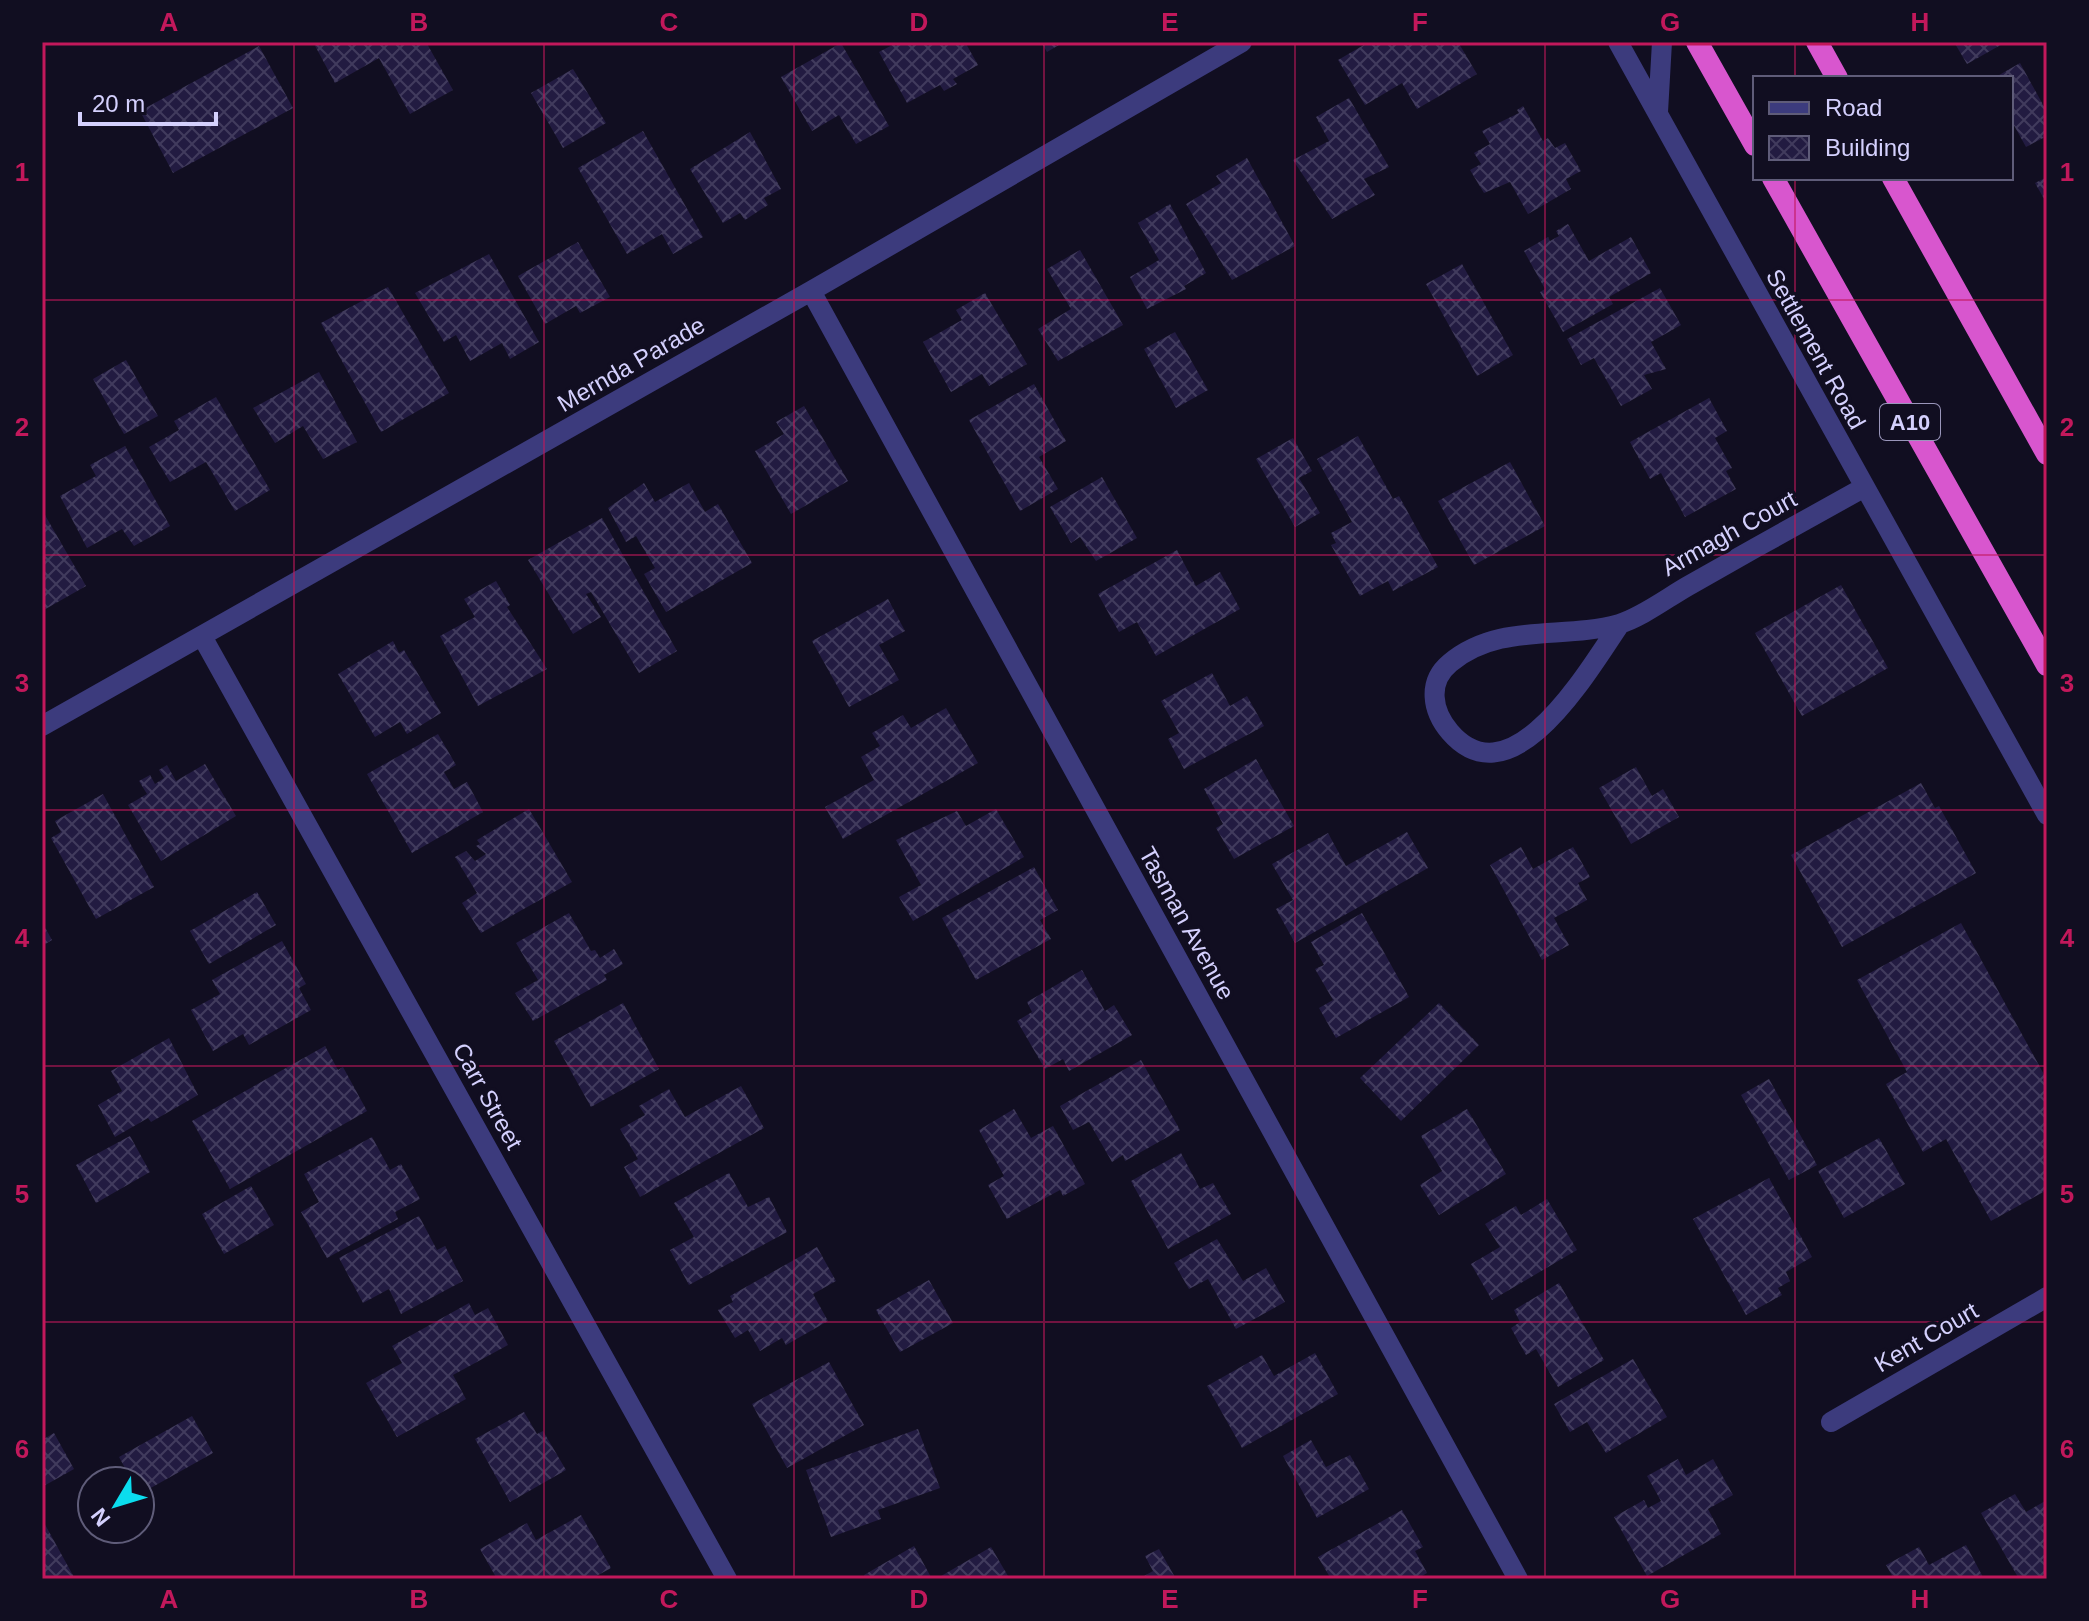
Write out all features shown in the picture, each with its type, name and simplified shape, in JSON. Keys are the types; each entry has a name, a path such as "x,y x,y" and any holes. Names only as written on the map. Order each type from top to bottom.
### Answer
{"highway":[{"path":"1697,42 1753,141"},
{"path":"1817,42 1836,76"},
{"name":"Settlement Road","path":"1774,180 2047,665"},
{"path":"1894,180 2047,454"}],"street":[{"name":"Mernda Parade","path":"42,726 203,638 1242,42"},
{"name":"Settlement Road","path":"1618,42 2047,815"},
{"path":"1658,116 1662,42"},
{"name":"Tasman Avenue","path":"811,291 1518,1579"},
{"name":"Armagh Court","path":"1620,624 1554,713 1506,752 1492,755 1471,751 1439,716 1434,697 1437,680 1453,661 1478,645 1501,638 1620,624 1863,488"},
{"name":"Carr Street","path":"203,638 727,1579"},
{"name":"Kent Court","path":"1831,1422 2047,1297"}],"building":[{"path":"313,42 426,42 453,90 410,114 379,58 335,83"},
{"path":"898,42 965,42 978,65 953,79 957,84 944,91 940,85 907,103 879,52"},
{"path":"1041,42 1064,42 1047,52"},
{"path":"1369,42 1458,42 1477,74 1417,109 1402,83 1365,105 1338,60"},
{"path":"1954,42 2006,42 1967,64"},
{"path":"841,43 889,126 856,144 839,115 812,131 781,77"},
{"path":"259,46 293,108 173,173 140,111"},
{"path":"2020,63 2047,112 2047,136 2026,147 2013,124 2013,76 1997,76"},
{"path":"573,69 606,123 563,148 531,93"},
{"path":"1349,98 1389,167 1364,179 1375,195 1332,219 1293,160 1329,141 1316,117"},
{"path":"1523,106 1543,141 1548,138 1555,148 1565,143 1581,171 1566,179 1571,189 1528,214 1510,182 1484,193 1470,170 1481,164 1474,153 1490,144 1482,131 1519,113 1517,110"},
{"path":"643,131 703,237 673,254 662,234 627,254 578,168"},
{"path":"750,132 781,189 764,198 768,205 745,220 740,213 723,223 690,169"},
{"path":"1247,158 1295,246 1232,280 1186,204 1221,183 1216,176"},
{"path":"2047,177 2047,204 2035,183"},
{"path":"1170,204 1206,273 1184,286 1186,289 1147,309 1130,277 1159,260 1138,223"},
{"path":"1568,224 1589,261 1631,237 1651,273 1609,297 1613,304 1563,332 1540,292 1545,289 1524,251 1548,237 1550,241 1559,236 1556,231"},
{"path":"578,242 610,297 580,313 576,306 545,324 518,276"},
{"path":"1080,250 1123,325 1058,361 1038,329 1071,309 1047,269"},
{"path":"489,254 539,342 510,359 502,343 470,361 456,335 444,342 415,293"},
{"path":"1462,264 1513,355 1477,376 1426,284"},
{"path":"388,287 449,393 381,432 321,323"},
{"path":"1660,288 1681,325 1651,342 1666,369 1644,375 1652,389 1621,406 1594,358 1581,365 1567,339"},
{"path":"985,293 1027,364 989,386 982,374 951,392 923,342 962,320 956,310"},
{"path":"1175,332 1208,390 1176,408 1144,349"},
{"path":"126,360 158,416 124,434 93,379"},
{"path":"319,372 357,442 323,459 303,426 275,443 253,408"},
{"path":"1034,384 1066,441 1039,457 1058,489 1020,511 969,420"},
{"path":"216,397 270,490 235,511 206,462 170,482 149,447 179,430 174,421"},
{"path":"1709,398 1727,431 1715,438 1732,468 1726,471 1736,489 1685,517 1661,473 1650,479 1630,442"},
{"path":"804,406 848,481 791,514 755,451 784,434 776,422"},
{"path":"1358,436 1393,499 1399,496 1438,567 1393,591 1388,581 1360,596 1331,545 1336,543 1331,533 1352,522 1317,459"},
{"path":"1293,438 1312,471 1299,478 1320,513 1295,527 1256,459"},
{"path":"125,446 170,526 134,546 122,529 87,548 60,496 96,476 90,465"},
{"path":"1510,462 1545,526 1474,565 1438,501"},
{"path":"1102,477 1137,538 1096,561 1080,537 1071,543 1050,507"},
{"path":"644,483 655,502 689,483 705,512 718,504 752,563 666,612 644,574 655,568 636,536 626,542 608,508"},
{"path":"42,510 86,586 42,611"},
{"path":"602,518 677,651 639,673 591,592 586,594 601,617 573,634 528,560"},
{"path":"1177,550 1196,586 1220,572 1240,609 1156,656 1137,622 1119,632 1098,594"},
{"path":"496,581 510,605 507,607 547,669 478,706 440,636 475,617 464,599"},
{"path":"1841,585 1888,668 1802,716 1755,633"},
{"path":"888,599 905,631 879,645 899,680 849,707 812,641"},
{"path":"393,641 399,653 404,650 441,713 407,734 400,722 375,737 338,674"},
{"path":"1212,673 1230,706 1247,696 1264,726 1184,769 1168,739 1179,733 1161,701"},
{"path":"946,708 978,763 843,839 825,807 874,780 861,757 880,746 872,733 903,715 911,728"},
{"path":"438,734 456,765 444,772 454,789 467,782 483,812 412,853 367,774"},
{"path":"1256,759 1294,826 1234,859 1216,828 1223,824 1204,789"},
{"path":"205,764 236,816 161,861 128,805 147,794 139,781 150,775 155,784 164,778 159,770 167,765 176,781"},
{"path":"1636,767 1652,796 1663,789 1679,817 1631,844 1599,788"},
{"path":"1921,783 1935,808 1939,806 1976,873 1842,947 1791,855"},
{"path":"103,794 154,887 96,919 51,838 61,832 55,821"},
{"path":"529,809 572,882 481,933 462,903 477,893 455,857 466,851 475,861 486,854 476,846 480,844 477,840"},
{"path":"996,809 1024,857 913,921 899,897 921,885 896,840 957,811 966,826"},
{"path":"1407,832 1428,868 1295,943 1276,909 1293,900 1272,864 1328,833 1346,866"},
{"path":"1521,847 1533,869 1573,847 1590,877 1578,883 1587,900 1554,918 1569,945 1542,960 1490,865"},
{"path":"1034,867 1058,910 1040,920 1051,939 976,980 942,918"},
{"path":"257,892 276,925 209,964 190,931"},
{"path":"569,913 591,951 595,950 600,958 614,949 623,964 604,975 607,980 533,1021 515,993 538,980 516,943"},
{"path":"1362,913 1409,997 1336,1038 1319,1008 1333,1000 1315,969 1324,965 1311,942"},
{"path":"42,922 52,940 42,946"},
{"path":"1961,923 2047,1080 2047,1190 1991,1221 1946,1139 1923,1152 1886,1084 1907,1072 1857,980"},
{"path":"282,941 306,984 299,988 311,1010 249,1045 243,1034 213,1051 191,1010 220,994 212,980"},
{"path":"1082,970 1105,1011 1114,1005 1132,1035 1069,1071 1063,1059 1045,1069 1017,1021 1032,1012 1027,1002"},
{"path":"623,1003 659,1069 591,1107 554,1041"},
{"path":"1439,1003 1479,1045 1401,1121 1360,1078"},
{"path":"169,1038 198,1095 151,1122 148,1118 115,1137 98,1105 122,1091 111,1071"},
{"path":"325,1046 338,1070 343,1067 367,1111 230,1189 192,1121"},
{"path":"1141,1060 1180,1130 1125,1161 1123,1155 1112,1162 1089,1122 1073,1130 1060,1106"},
{"path":"1769,1079 1817,1165 1789,1180 1741,1095"},
{"path":"741,1086 764,1128 640,1197 624,1167 638,1159 620,1129 645,1115 639,1106 669,1089 685,1117"},
{"path":"1014,1109 1031,1138 1053,1126 1085,1184 1063,1196 1060,1190 1007,1219 988,1185 1004,1176 979,1130"},
{"path":"1467,1109 1506,1174 1439,1215 1420,1185 1442,1171 1421,1136"},
{"path":"130,1136 150,1172 96,1203 76,1165"},
{"path":"372,1137 390,1170 401,1164 420,1199 395,1212 398,1219 327,1258 301,1212 319,1202 304,1174"},
{"path":"1879,1138 1905,1184 1844,1218 1818,1171"},
{"path":"1181,1153 1200,1189 1213,1183 1231,1214 1168,1249 1131,1181"},
{"path":"729,1173 748,1207 769,1197 787,1232 689,1285 670,1250 694,1237 674,1203"},
{"path":"1769,1178 1812,1257 1786,1272 1790,1281 1778,1288 1782,1295 1746,1315 1693,1219"},
{"path":"251,1186 274,1225 224,1254 202,1214"},
{"path":"1547,1199 1577,1250 1492,1300 1471,1264 1500,1247 1485,1224 1516,1206 1521,1215"},
{"path":"419,1216 437,1250 445,1246 463,1281 401,1314 389,1289 363,1303 339,1258"},
{"path":"1217,1239 1243,1281 1266,1268 1285,1302 1236,1329 1208,1279 1189,1289 1174,1263"},
{"path":"817,1247 836,1281 813,1294 828,1321 786,1345 782,1338 760,1351 748,1330 735,1338 718,1310 733,1302 730,1296"},
{"path":"929,1280 953,1323 900,1352 876,1310"},
{"path":"1559,1283 1604,1360 1558,1387 1536,1349 1526,1355 1511,1328 1520,1322 1514,1310"},
{"path":"469,1303 475,1315 488,1308 508,1345 453,1375 466,1399 397,1437 366,1383 402,1363 392,1346"},
{"path":"1315,1353 1338,1394 1242,1448 1207,1386 1262,1355 1274,1376"},
{"path":"1633,1359 1667,1417 1606,1453 1587,1422 1570,1432 1554,1404"},
{"path":"829,1362 864,1425 787,1468 752,1404"},
{"path":"524,1412 537,1434 543,1431 566,1470 510,1502 475,1439"},
{"path":"192,1416 213,1453 156,1485 156,1465 123,1465 119,1457"},
{"path":"918,1429 940,1488 878,1510 881,1519 831,1537 806,1470"},
{"path":"54,1433 74,1469 42,1487 42,1440"},
{"path":"1311,1440 1326,1467 1350,1455 1369,1489 1317,1518 1283,1456"},
{"path":"1678,1459 1686,1475 1713,1459 1733,1495 1708,1509 1721,1534 1647,1576 1614,1517 1644,1500 1648,1508 1661,1501 1647,1476"},
{"path":"2015,1494 2026,1512 2047,1500 2047,1579 2019,1579 1981,1513"},
{"path":"1402,1510 1423,1547 1415,1551 1427,1573 1417,1579 1331,1579 1318,1557"},
{"path":"581,1515 611,1568 591,1579 497,1579 480,1549 527,1523 536,1540"},
{"path":"42,1519 75,1579 42,1579"},
{"path":"1966,1545 1984,1579 1894,1579 1886,1565 1919,1547 1929,1565"},
{"path":"914,1546 932,1579 866,1579 864,1575"},
{"path":"991,1547 1008,1576 936,1579"},
{"path":"1159,1549 1176,1579 1139,1579 1153,1571 1145,1556"}]}
